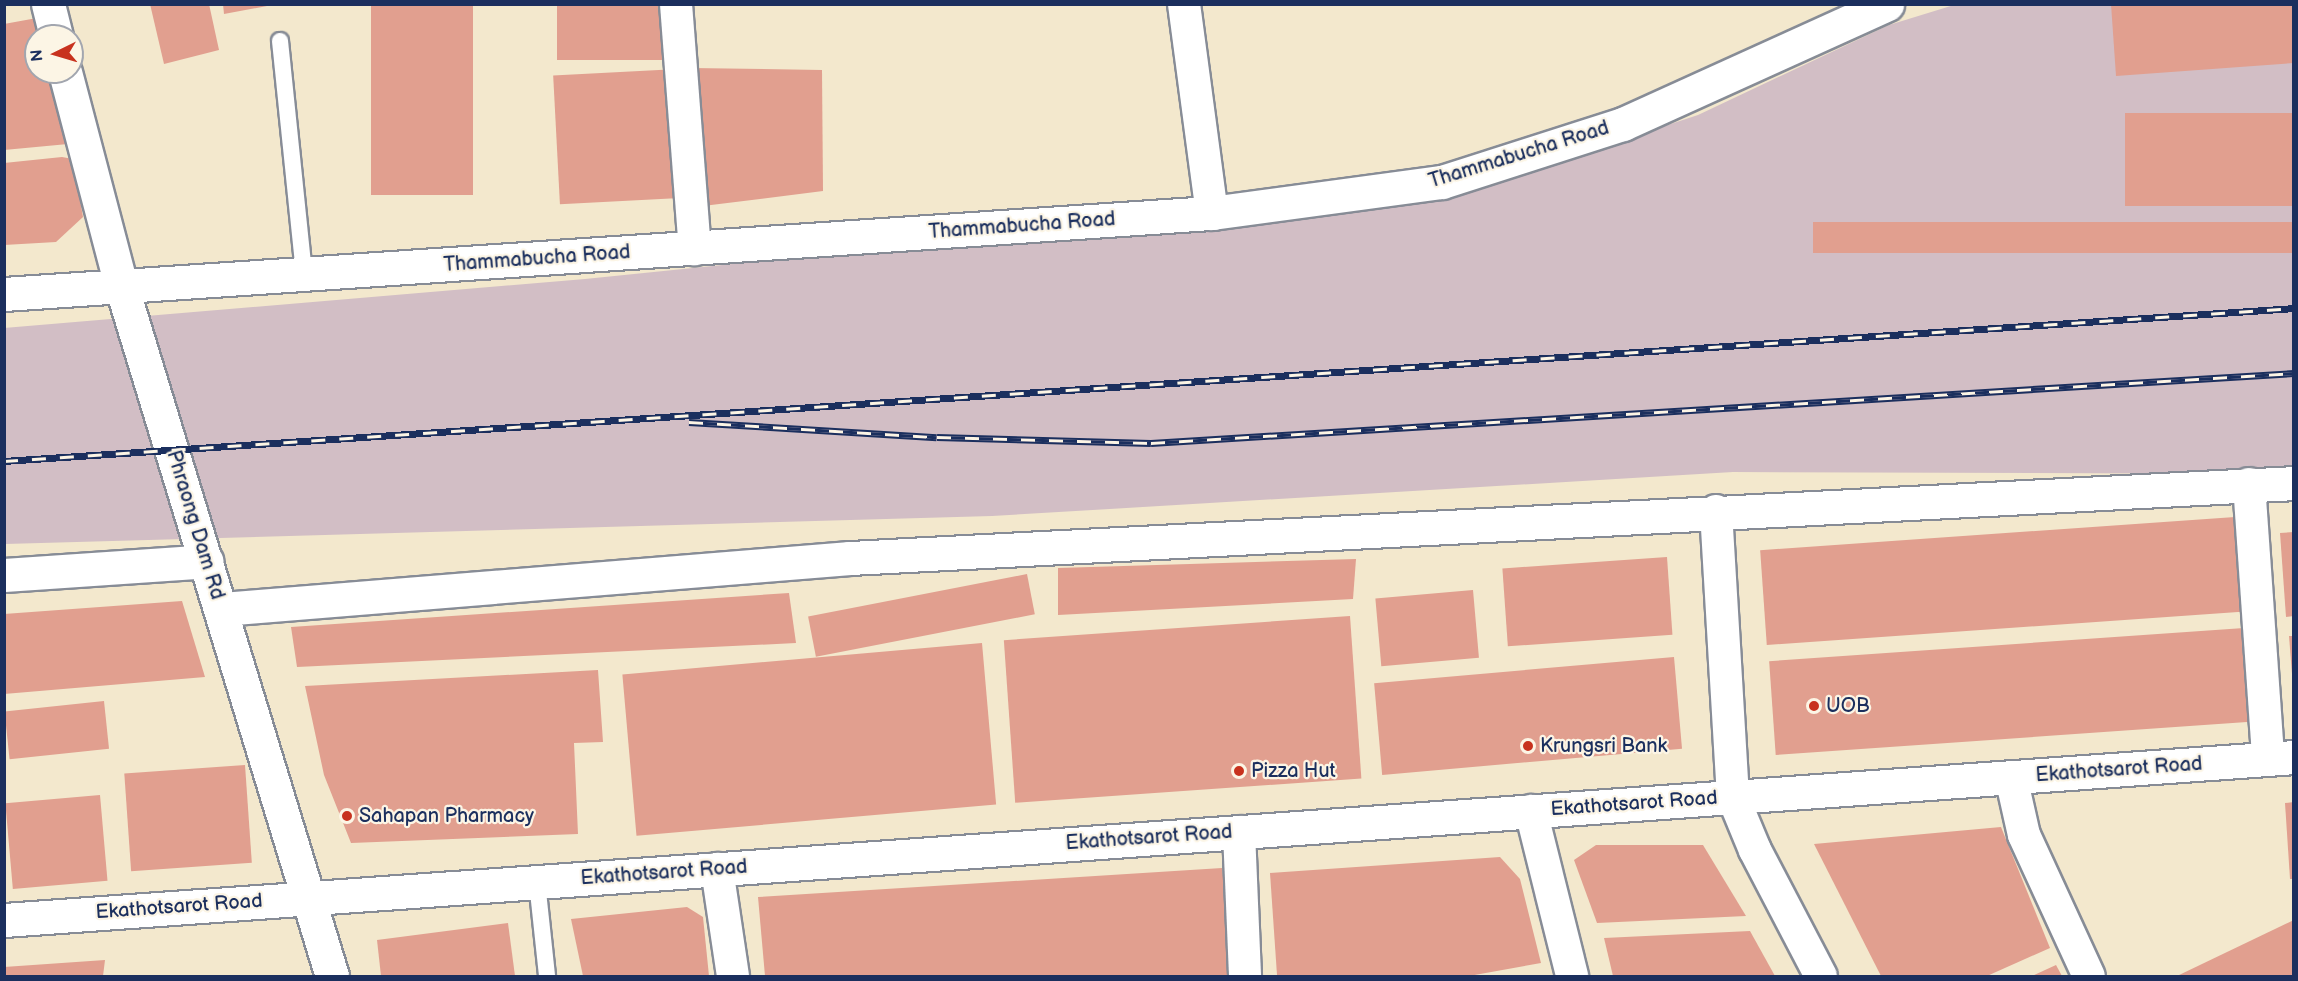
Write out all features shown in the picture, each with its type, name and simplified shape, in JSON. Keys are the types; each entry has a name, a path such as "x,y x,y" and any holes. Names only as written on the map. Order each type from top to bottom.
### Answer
{"main road":[{"path":"48,4 53,24"},
{"name":"Thammabucha Road","path":"4,294 1212,213 1442,182 1623,124 1887,4"},
{"name":"Phraong Dam Rd","path":"68,84 121,285 222,609 332,976"},
{"path":"222,609 850,558 1716,510 2294,483"},
{"path":"4,575 207,561"},
{"name":"Ekathotsarot Road","path":"4,920 2281,758"}],"street":[{"path":"676,4 695,249"},
{"path":"1184,4 1212,213"},
{"path":"2249,484 2281,758"},
{"path":"1716,510 1733,797 1755,850 1821,976"},
{"path":"2011,777 2024,836 2089,976"},
{"path":"1531,811 1572,976"},
{"path":"1239,832 1245,976"},
{"path":"717,869 733,976"}],"lane":[{"path":"280,41 304,274"},
{"path":"537,882 547,976"}],"shaded area":[{"path":"1954,5 2293,5 2293,474 1733,472 992,516 5,544 4,328 585,279 1473,189 1698,115 1889,25"}],"building":[{"path":"150,4 209,4 219,50 164,64"},
{"path":"223,4 267,4 267,6 224,14"},
{"path":"371,4 473,4 473,195 371,195"},
{"path":"557,4 675,4 675,60 557,60"},
{"path":"2111,4 2294,4 2294,63 2116,76"},
{"path":"37,18 38,24 24,24 24,84 53,84 68,144 4,150 4,24"},
{"path":"691,68 822,70 823,191 703,206"},
{"path":"678,69 685,198 560,204 553,76"},
{"path":"2125,113 2294,113 2294,206 2125,206"},
{"path":"62,157 73,159 83,217 56,242 4,245 4,163"},
{"path":"1813,222 2294,222 2294,253 1813,253"},
{"path":"2235,517 2242,612 1767,645 1760,550"},
{"path":"2294,532 2294,616 2286,617 2280,533"},
{"path":"1667,557 1672,635 1508,646 1502,569"},
{"path":"1356,559 1353,599 1058,615 1058,568"},
{"path":"1027,574 1035,614 816,657 808,617"},
{"path":"1473,590 1479,658 1381,666 1375,599"},
{"path":"789,593 796,643 297,667 291,627"},
{"path":"182,601 205,677 4,694 4,614"},
{"path":"1350,616 1361,779 1015,803 1004,640"},
{"path":"2244,628 2251,722 1776,755 1769,661"},
{"path":"2289,636 2294,636 2294,674 2292,674"},
{"path":"982,643 996,804 636,836 622,674"},
{"path":"1674,657 1682,749 1382,775 1374,683"},
{"path":"598,670 603,742 574,743 578,834 351,843 324,775 305,686"},
{"path":"104,701 109,749 10,759 5,711"},
{"path":"245,765 252,863 131,871 124,773"},
{"path":"100,795 107,881 13,889 5,803"},
{"path":"2294,802 2294,879 2290,879 2285,803"},
{"path":"2001,827 2050,948 1987,976 1881,976 1814,844"},
{"path":"1596,845 1703,845 1746,916 1597,923 1574,860"},
{"path":"1500,857 1520,879 1541,963 1469,976 1277,975 1270,873"},
{"path":"1222,868 1233,957 1231,976 765,976 758,897"},
{"path":"687,907 703,917 709,976 583,976 571,919"},
{"path":"2294,920 2294,976 2177,976"},
{"path":"508,923 515,976 381,976 377,940"},
{"path":"1750,931 1775,976 1613,976 1604,938"},
{"path":"105,960 103,976 4,976 4,967"},
{"path":"2056,965 2062,976 2032,976"}],"railway":[{"path":"4,461 2294,308"},
{"path":"689,422 937,437 1151,443 2294,373"}],"place":[{"name":"UOB","path":"1814,706"},
{"name":"Krungsri Bank","path":"1528,746"},
{"name":"Pizza Hut","path":"1239,771"},
{"name":"Sahapan Pharmacy","path":"347,816"}]}
